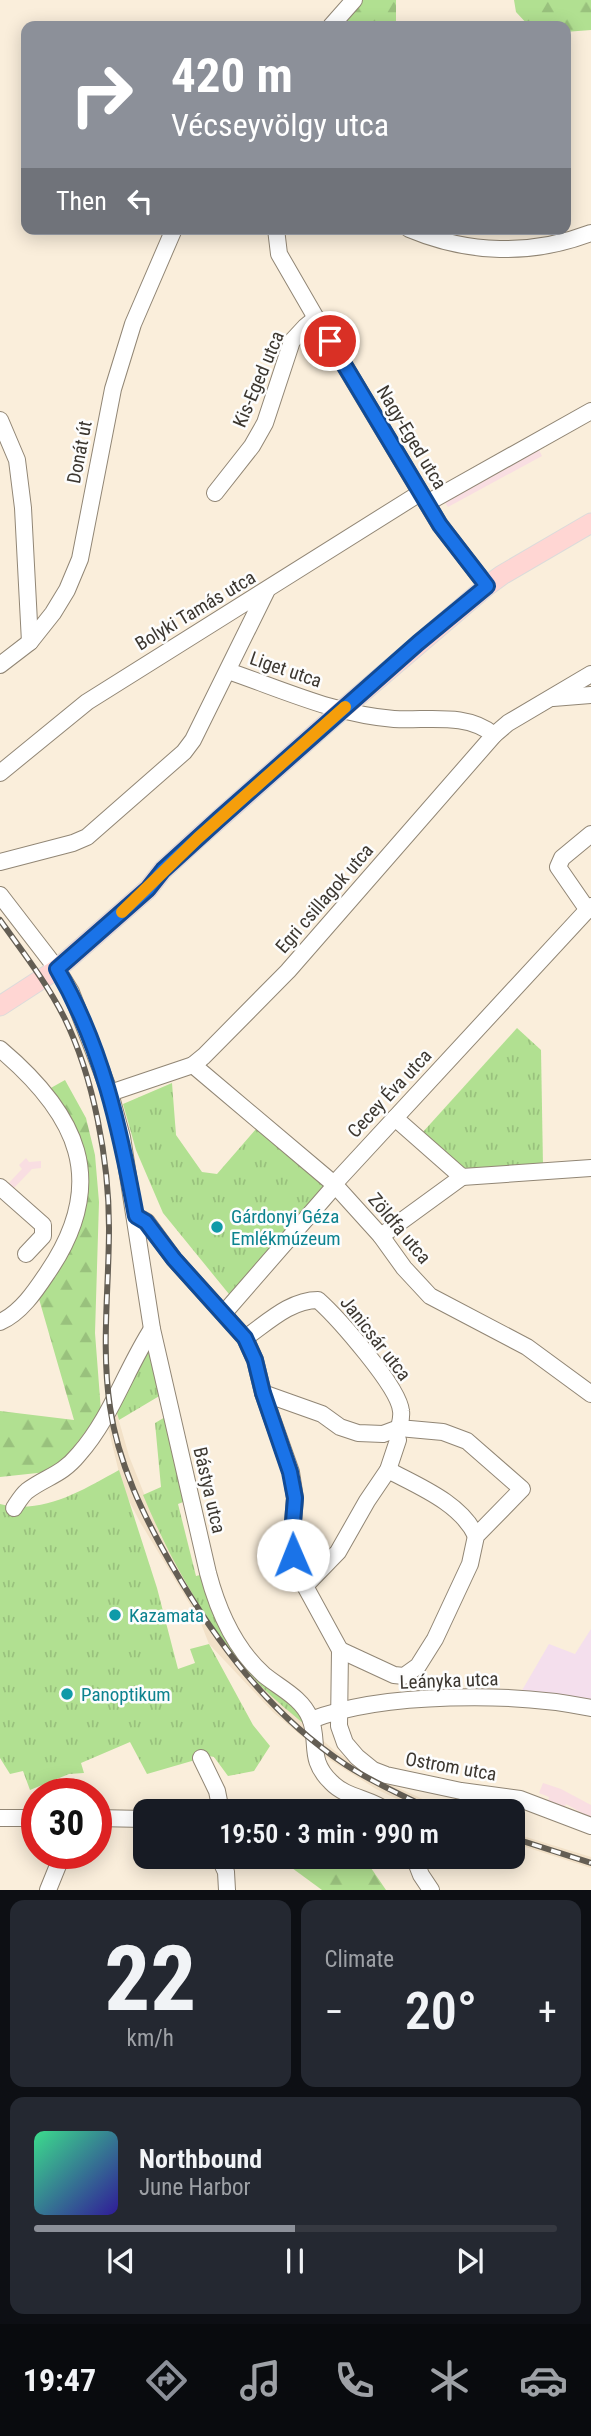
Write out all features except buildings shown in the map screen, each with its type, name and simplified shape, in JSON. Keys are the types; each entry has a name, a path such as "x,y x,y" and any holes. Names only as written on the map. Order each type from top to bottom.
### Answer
{"main road":[{"path":"0,1006 57,969 148,889 163,870 198,838 487,586 591,523"}],"street":[{"path":"335,21 354,0"},
{"path":"429,235 455,243 498,250 538,247 591,233"},
{"name":"Donát út","path":"0,665 30,642 53,613 67,590 80,559 113,389 133,324 171,235"},
{"name":"Nagy-Eged utca","path":"277,235 279,254 423,498 487,586"},
{"name":"Kis-Eged utca","path":"215,493 252,446 265,423 292,341 304,327 317,318"},
{"name":"Bolyki Tamás utca","path":"0,773 87,702 190,636 423,498 591,411"},
{"path":"0,420 17,460 23,508 30,642"},
{"path":"0,862 88,837 184,752 228,671 265,592"},
{"name":"Liget utca","path":"228,671 342,710 393,719 467,721 485,727 494,735"},
{"name":"Egri csillagok utca","path":"110,1093 193,1065 288,971 494,735 508,723 591,674"},
{"name":"Egri csillagok utca","path":"547,699 591,695"},
{"path":"589,907 558,867 562,858 591,834"},
{"name":"Bástya utca","path":"0,895 57,969 71,992 110,1093 122,1137 152,1329 213,1592 234,1638 246,1655 262,1673 304,1707 311,1720"},
{"name":"Cecey Éva utca","path":"224,1313 334,1184 589,907"},
{"path":"0,1049 17,1063 63,1118 75,1142 81,1166 79,1211 60,1255 33,1294 0,1322"},
{"name":"Zöldfa utca","path":"193,1065 334,1184 430,1296 527,1347 591,1394"},
{"path":"395,1118 462,1177"},
{"path":"380,1236 462,1177 591,1168"},
{"path":"0,1187 43,1225 43,1236 26,1254"},
{"path":"136,1216 146,1222 174,1259 245,1338 255,1360 263,1393 290,1472 295,1498 293,1555 305,1586 340,1650 394,1675 404,1676 418,1666 438,1633 470,1563 476,1536 522,1489 467,1441 443,1432 358,1433 340,1427 322,1414 263,1393"},
{"name":"Janicsár utca","path":"245,1338 292,1306 318,1300 334,1314 391,1388 401,1410 399,1434"},
{"path":"13,1508 27,1492 64,1471 82,1452 110,1408 152,1329"},
{"path":"273,1420 307,1408"},
{"path":"305,1586 338,1552 388,1470 399,1434"},
{"path":"388,1470 448,1504 472,1527 476,1536"},
{"name":"Ostrom utca","path":"340,1650 339,1726 345,1743 373,1770 461,1791 520,1799 591,1826"},
{"name":"Leányka utca","path":"311,1720 340,1709 380,1703 474,1697 550,1701 591,1708"},
{"path":"311,1720 317,1763 334,1785 362,1799"},
{"path":"201,1758 219,1799"},
{"path":"0,1818 21,1818"},
{"path":"112,1818 133,1819"},
{"path":"48,1890 56,1869"},
{"path":"225,1869 227,1887"},
{"path":"419,1869 431,1890"}],"shaded area":[{"path":"538,448 542,456 448,507 444,501"},
{"path":"26,1158 29,1162 41,1161 41,1168 32,1169 13,1189 8,1184 22,1169 19,1165"},
{"path":"113,1400 129,1456 161,1536 196,1599 257,1682 335,1751 383,1781 423,1799 397,1799 330,1760 273,1712 209,1644 200,1621 123,1489 105,1415"},
{"path":"591,1629 591,1708 517,1699 549,1644 575,1654"},
{"path":"543,1783 591,1805 591,1818 566,1804 562,1811 547,1804 549,1797 539,1793"},
{"path":"525,1837 591,1857 591,1868 525,1847"}],"green space":[{"path":"362,0 396,0 396,21 343,21"},
{"path":"514,0 591,0 591,30 571,32 571,21 524,21 516,12"},
{"path":"517,1028 541,1050 543,1166 463,1170 422,1133"},
{"path":"65,1080 86,1118 95,1155 99,1202 95,1333 101,1411 56,1471 0,1477 0,1411 74,1420 39,1299 64,1256 84,1165 49,1089"},
{"path":"172,1083 176,1135 202,1172 217,1174 256,1129 327,1185 233,1299 163,1213 136,1150 123,1104"},
{"path":"152,1329 191,1499 178,1504 196,1576 208,1573 220,1610 312,1731 265,1690 224,1642 178,1569 143,1495 161,1487 155,1423 167,1416 161,1395 119,1420 113,1400"},
{"path":"119,1470 157,1588 178,1669 195,1663 190,1649 209,1644 253,1725 270,1746 254,1771 228,1776 214,1757 209,1756 147,1774 130,1742 81,1763 84,1773 59,1778 26,1778 23,1771 10,1774 0,1758 0,1504 32,1506 62,1499"},
{"path":"293,1869 372,1869 386,1890 322,1890"}],"railway":[{"path":"0,920 64,1017 84,1066 98,1120 108,1202 107,1385 114,1428 125,1468 151,1527 206,1621 246,1675 269,1700 318,1745 346,1765 410,1799"},
{"path":"525,1842 591,1863"}],"slow traffic":[{"path":"122,912 148,889 163,870 345,707"}],"place":[{"name":"Gárdonyi Géza Emlékmúzeum","path":"217,1227"},
{"name":"Kazamata","path":"115,1615"},
{"name":"Panoptikum","path":"67,1694"}],"route":[{"path":"293,1555 295,1498 290,1472 263,1393 255,1360 245,1338 174,1259 146,1222 136,1216 122,1137 110,1093 71,992 57,969 148,889 163,870 219,819 418,643 487,586 440,525 330,341"}]}
